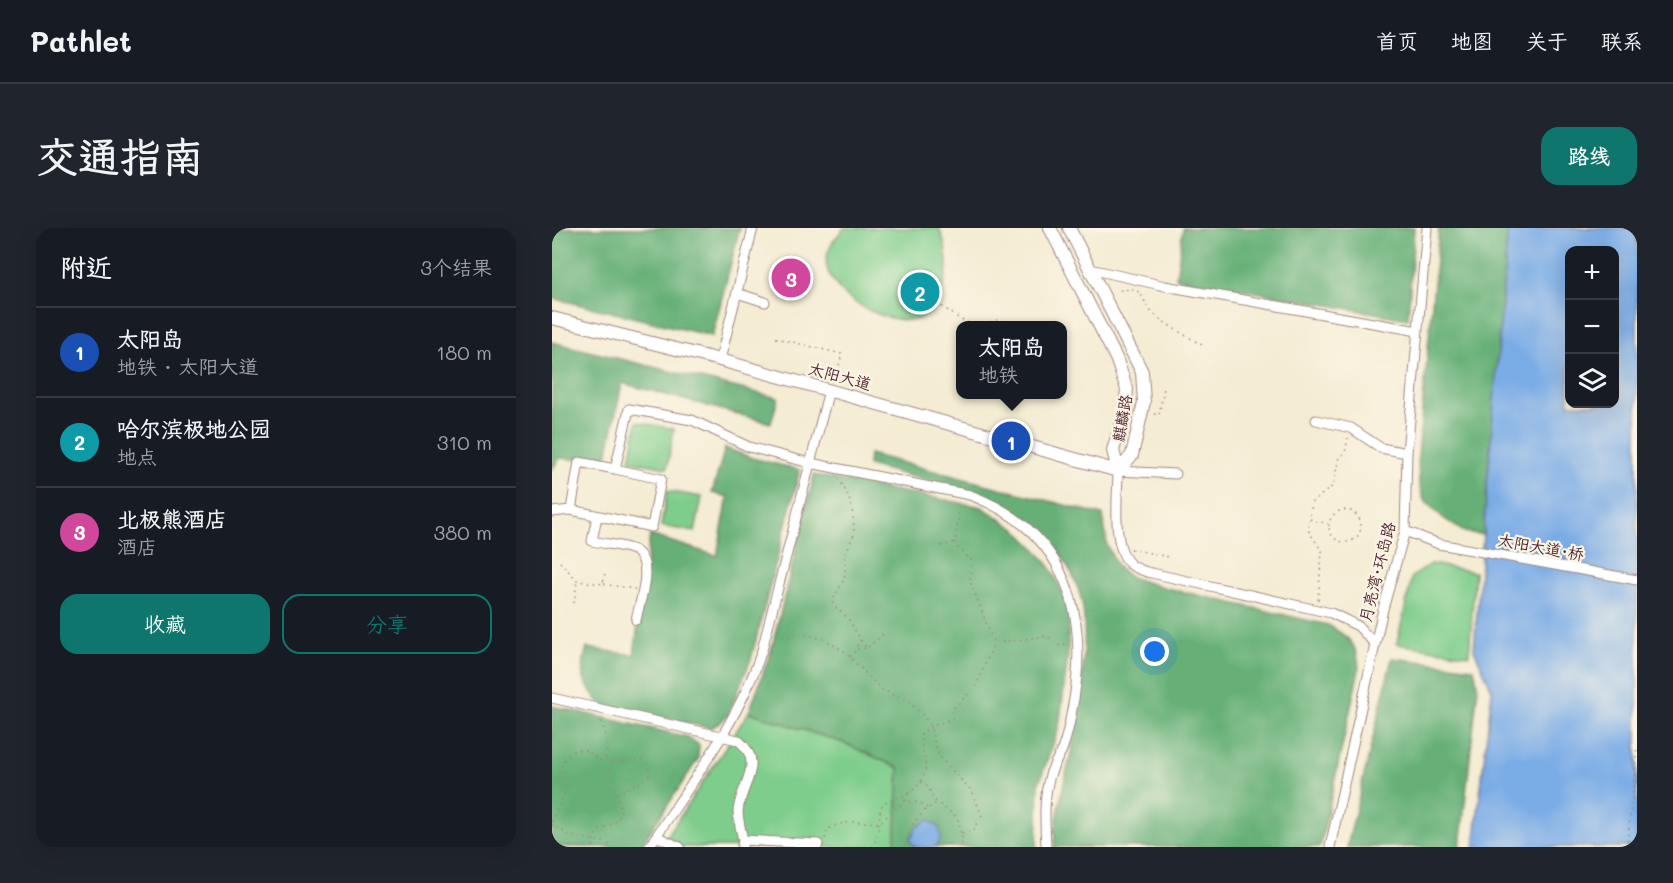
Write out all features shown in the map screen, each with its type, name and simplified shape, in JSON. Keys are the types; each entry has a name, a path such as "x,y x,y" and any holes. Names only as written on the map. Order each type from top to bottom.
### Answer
{"main road":[{"name":"麒麟路","path":"1050,228 1125,380 1127,389 1125,413 1113,450 1118,471"},
{"name":"麒麟路","path":"1069,228 1142,372 1144,392 1142,414 1132,455 1118,471"},
{"name":"太阳大道","path":"552,318 720,360 1118,471"}],"street":[{"path":"720,360 753,228"},
{"name":"月亮湾·环岛路","path":"1330,847 1383,609 1406,531 1407,453 1427,228"},
{"path":"1090,269 1165,286 1418,331"},
{"path":"737,293 765,302"},
{"path":"649,847 721,736 747,691 756,667 829,390"},
{"path":"615,469 629,409 692,420 749,447 810,463 961,493 984,501 1007,513 1032,533 1046,549 1069,590 1075,611 1078,639 1077,679 1071,718 1061,752 1051,774 1044,807 1046,847"},
{"path":"1317,420 1351,428 1381,448 1407,453"},
{"path":"552,512 571,510 652,527 660,479 579,462 571,510"},
{"path":"1176,474 1118,471 1117,517 1120,547 1130,564 1147,572 1317,610 1349,620 1375,644"},
{"path":"597,516 592,540 634,550 643,558 646,567 636,620"},
{"name":"太阳大道·桥","path":"1406,531 1439,544 1637,580"},
{"path":"552,698 738,740 747,748 752,763 738,812 742,843 818,844 817,847"},
{"path":"656,837 680,847"}],"path":[{"path":"1120,290 1135,289 1143,296 1149,309 1202,345"},
{"path":"937,303 964,321"},
{"path":"776,338 842,354 836,376"},
{"path":"1142,414 1158,414 1164,388"},
{"path":"1317,610 1322,550 1308,530 1312,502 1333,486 1339,457 1345,453 1351,428"},
{"path":"838,468 840,481 849,498 854,534 845,555 845,575 832,601 834,606 849,620 867,648"},
{"path":"878,847 873,846 878,838 880,810 884,803 908,794 921,782 925,774 927,764 920,735 930,727 952,719 952,710 976,686 994,643 970,580 971,560 957,547 961,493"},
{"path":"1349,511 1358,516 1361,526 1357,536 1344,542 1334,538 1329,524 1338,512 1349,511"},
{"path":"1310,519 1329,524"},
{"path":"941,546 956,542"},
{"path":"1120,547 1169,557"},
{"path":"560,562 578,581 642,590"},
{"path":"603,584 605,573"},
{"path":"574,603 578,581"},
{"path":"766,630 787,637 804,634 823,639 850,657 873,683 889,694 909,702 925,717 939,757 972,791 983,819"},
{"path":"856,650 867,648 883,634"},
{"path":"994,643 1047,636 1059,646 1078,639"},
{"path":"850,657 860,640"},
{"path":"596,709 607,742 608,751 605,758"},
{"path":"1627,847 1637,746"},
{"path":"605,758 600,760 585,750 570,753 562,764 561,771 565,777 565,795 558,805 552,824 570,836 593,840 613,847"},
{"path":"605,758 610,762 641,760 649,769 649,775 643,781 628,786 617,794"},
{"path":"593,847 593,840 599,830 618,820 621,810 617,794 607,782 610,762"},
{"path":"921,782 928,787 937,802 958,818 962,833 961,847"},
{"path":"824,847 827,830 838,823 853,821 879,823 906,801 908,794"},
{"path":"906,801 921,803 928,808"},
{"path":"905,847 910,827 937,802"},
{"path":"962,833 974,830 978,820"}],"green space":[{"path":"552,228 740,228 712,336 552,298"},
{"path":"844,228 939,228 946,250 947,265 940,297 931,312 918,319 902,320 884,316 849,298 836,285 828,270 827,256 834,241"},
{"path":"1183,228 1414,228 1408,319 1176,278"},
{"path":"1439,228 1508,228 1483,535 1464,532 1442,517 1424,500 1419,484 1418,456"},
{"path":"552,342 778,398 771,423 622,383 606,461 560,458 552,469"},
{"path":"637,422 674,429 667,468 630,461"},
{"path":"725,448 752,458 800,470 751,659 728,715 710,728 602,705 584,679 584,657 587,648 634,655 650,535 717,556 728,497 712,493"},
{"path":"869,454 1103,515 1107,545 1117,566 1130,577 1158,586 1328,625 1347,638 1355,648 1359,670 1320,847 1054,847 1057,816 1076,725 1083,661 1084,627 1081,598 1068,566 1035,526 1007,506 992,498 868,465"},
{"path":"814,475 982,507 1017,530 1050,567 1063,593 1069,616 1068,657 1059,727 1039,783 1037,847 895,847 899,768 844,743 749,712 771,651"},
{"path":"667,491 702,497 695,532 661,526"},
{"path":"1431,564 1475,572 1469,655 1397,644 1412,577"},
{"path":"1392,658 1474,668 1478,687 1460,847 1347,847"},
{"path":"552,706 688,737 699,745 698,759 640,847 552,847"},
{"path":"749,712 844,743 899,768 895,847 660,847"}],"water":[{"path":"1508,228 1637,228 1637,847 1474,847 1492,690 1474,649"},
{"path":"928,820 939,827 941,838 936,847 916,847 910,840 916,828"}],"place":[{"name":"北极熊酒店","path":"791,278"},
{"name":"哈尔滨极地公园","path":"920,292"},
{"name":"太阳岛","path":"1011,441"}]}
